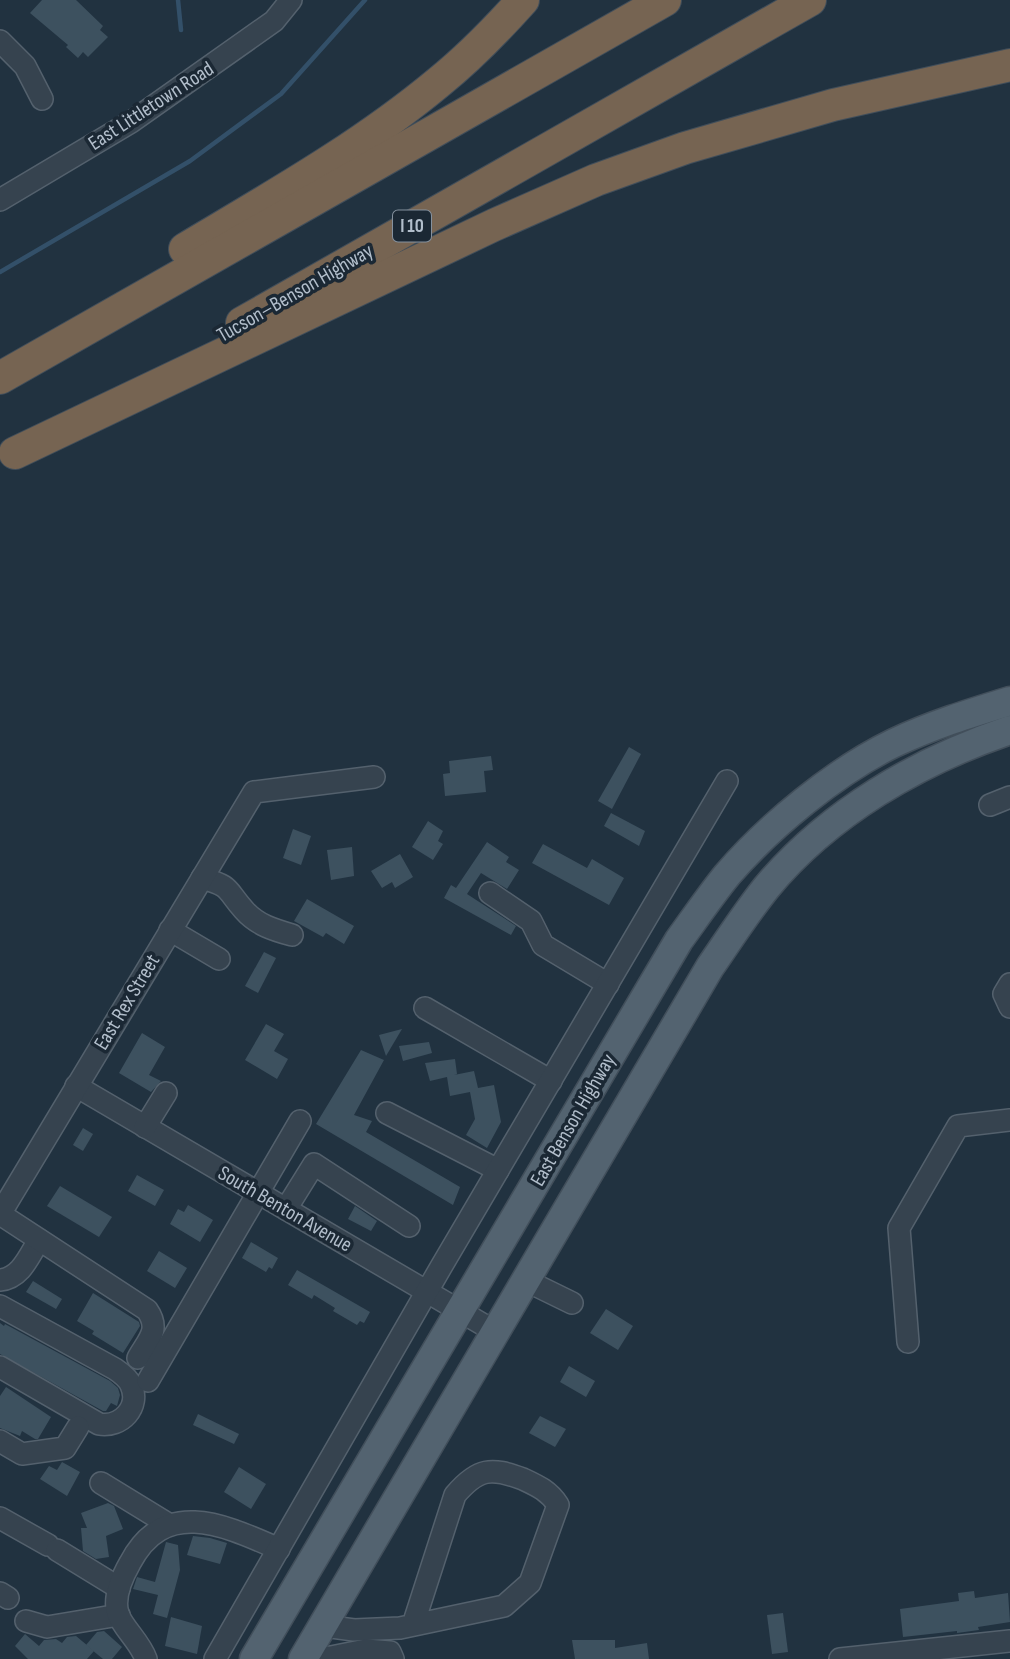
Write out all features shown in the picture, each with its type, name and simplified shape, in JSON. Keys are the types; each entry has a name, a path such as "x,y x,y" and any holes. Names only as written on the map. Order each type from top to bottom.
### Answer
{"highway":[{"path":"0,362 347,150 439,82 477,49 523,0"},
{"path":"0,378 665,0"},
{"name":"Tucson–Benson Highway","path":"7,457 810,0"},
{"path":"7,457 482,230 596,180 685,148 820,109 1010,65"}],"main road":[{"name":"East Benson Highway","path":"254,1659 679,940 728,874 783,820 835,778 892,744 943,722 1010,701"},
{"name":"East Benson Highway","path":"303,1659 710,967 767,888 823,831 894,781 962,748 1008,737"}],"street":[{"name":"East Littletown Road","path":"0,200 131,122 274,22 291,0"},
{"path":"0,41 25,66 42,99"},
{"name":"East Rex Street","path":"0,1214 254,792 374,777"},
{"name":"East Benson Highway","path":"215,1659 727,781"},
{"path":"202,878 226,886 243,910 255,920 272,930 292,935"},
{"path":"490,893 531,921 543,945 608,984"},
{"path":"170,930 219,959"},
{"path":"1010,984 1004,994 1010,1007"},
{"path":"425,1008 551,1081"},
{"name":"South Benton Avenue","path":"76,1086 494,1331"},
{"path":"145,1127 166,1093"},
{"path":"387,1113 498,1170"},
{"path":"908,1342 899,1228 958,1126 1010,1120"},
{"path":"148,1381 300,1121"},
{"path":"286,1209 314,1164 410,1226"},
{"path":"0,1214 147,1310 154,1320 155,1329 138,1358"},
{"path":"0,1280 12,1278 20,1270 39,1240"},
{"path":"525,1280 572,1303"},
{"path":"0,1306 116,1369 131,1384 134,1395 132,1405 124,1419 116,1424 99,1424 0,1367"},
{"path":"0,1441 22,1454 65,1448 78,1427"},
{"path":"324,1626 354,1630 413,1625 504,1606 530,1583 558,1505 551,1494 501,1471 483,1472 468,1480 455,1495 413,1625"},
{"path":"101,1483 168,1524"},
{"path":"0,1518 119,1588"},
{"path":"146,1659 142,1648 118,1615 119,1588 134,1555 149,1537 168,1524 203,1522 252,1537 279,1549"},
{"path":"26,1621 47,1627 118,1615"},
{"path":"840,1659 935,1653 1010,1641"},
{"path":"321,1659 366,1650 390,1652 393,1659"}],"building":[{"path":"42,0 76,0 103,26 100,30 108,37 88,57 83,52 78,58 66,47 68,45 30,13"},
{"path":"629,747 641,754 612,809 598,801"},
{"path":"491,756 493,770 484,771 486,792 445,796 443,774 450,773 449,761"},
{"path":"611,813 645,831 639,846 604,826"},
{"path":"428,821 443,831 438,841 443,844 433,860 412,847"},
{"path":"293,829 311,836 301,865 283,858"},
{"path":"487,842 509,857 506,862 519,870 507,889 481,873 467,894 516,926 511,935 444,898 451,885 456,888"},
{"path":"543,844 587,868 592,859 624,878 609,905 532,863"},
{"path":"352,847 354,876 331,880 327,850"},
{"path":"400,854 413,877 395,888 392,882 382,888 371,871"},
{"path":"307,899 354,926 344,944 326,933 323,937 294,921"},
{"path":"264,952 276,958 258,993 245,986"},
{"path":"266,1024 284,1034 274,1051 288,1059 277,1079 245,1060"},
{"path":"402,1029 386,1056 379,1035"},
{"path":"142,1033 165,1047 149,1075 161,1081 151,1092 119,1073"},
{"path":"429,1042 432,1053 403,1061 399,1046"},
{"path":"361,1050 384,1060 354,1115 372,1121 366,1132 460,1187 453,1205 316,1124"},
{"path":"455,1059 457,1074 454,1075 474,1071 478,1088 494,1085 501,1122 487,1148 466,1135 475,1119 470,1092 450,1096 447,1077 430,1081 425,1063"},
{"path":"83,1128 93,1134 83,1151 73,1145"},
{"path":"137,1175 164,1190 155,1206 128,1191"},
{"path":"60,1186 112,1217 99,1237 47,1206"},
{"path":"188,1205 213,1220 200,1242 170,1224 178,1209 184,1212"},
{"path":"355,1206 377,1221 371,1231 348,1219"},
{"path":"251,1242 278,1258 272,1269 269,1267 266,1272 242,1258"},
{"path":"159,1251 187,1268 175,1288 147,1271"},
{"path":"297,1270 370,1312 364,1323 360,1321 357,1325 333,1311 335,1308 314,1295 312,1299 288,1285"},
{"path":"33,1281 62,1299 56,1309 26,1292"},
{"path":"93,1293 139,1322 140,1326 123,1353 92,1334 94,1331 77,1321"},
{"path":"606,1309 633,1326 618,1350 590,1333"},
{"path":"0,1323 110,1381 118,1388 120,1395 117,1406 111,1403 106,1411 103,1411 0,1354"},
{"path":"569,1366 595,1381 586,1397 560,1382"},
{"path":"6,1387 51,1417 38,1439 22,1431 20,1436 0,1428 0,1396"},
{"path":"198,1414 239,1434 234,1444 193,1425"},
{"path":"540,1416 566,1429 555,1447 529,1433"},
{"path":"62,1462 80,1472 67,1496 40,1479 49,1466 57,1470"},
{"path":"239,1467 266,1484 251,1509 224,1492"},
{"path":"108,1503 114,1506 123,1529 106,1536 109,1557 96,1559 83,1551 81,1528 87,1528 81,1513"},
{"path":"193,1536 227,1543 220,1564 187,1555"},
{"path":"166,1542 178,1545 180,1570 167,1618 153,1614 158,1595 133,1589 137,1577 155,1582"},
{"path":"974,1591 975,1598 1008,1593 1010,1622 978,1627 979,1630 903,1637 900,1609 959,1601 958,1593"},
{"path":"783,1613 788,1652 772,1654 767,1615"},
{"path":"171,1617 202,1626 197,1654 165,1646"},
{"path":"104,1631 122,1647 112,1659 103,1659 86,1645 97,1632"},
{"path":"25,1634 39,1646 44,1640 56,1639 62,1643 67,1637 76,1636 94,1651 87,1659 28,1659 15,1646"},
{"path":"572,1640 615,1640 615,1648 647,1643 649,1659 575,1659"}],"waterway":[{"path":"178,0 181,30"},
{"path":"0,272 190,161 281,94 365,0"}]}
